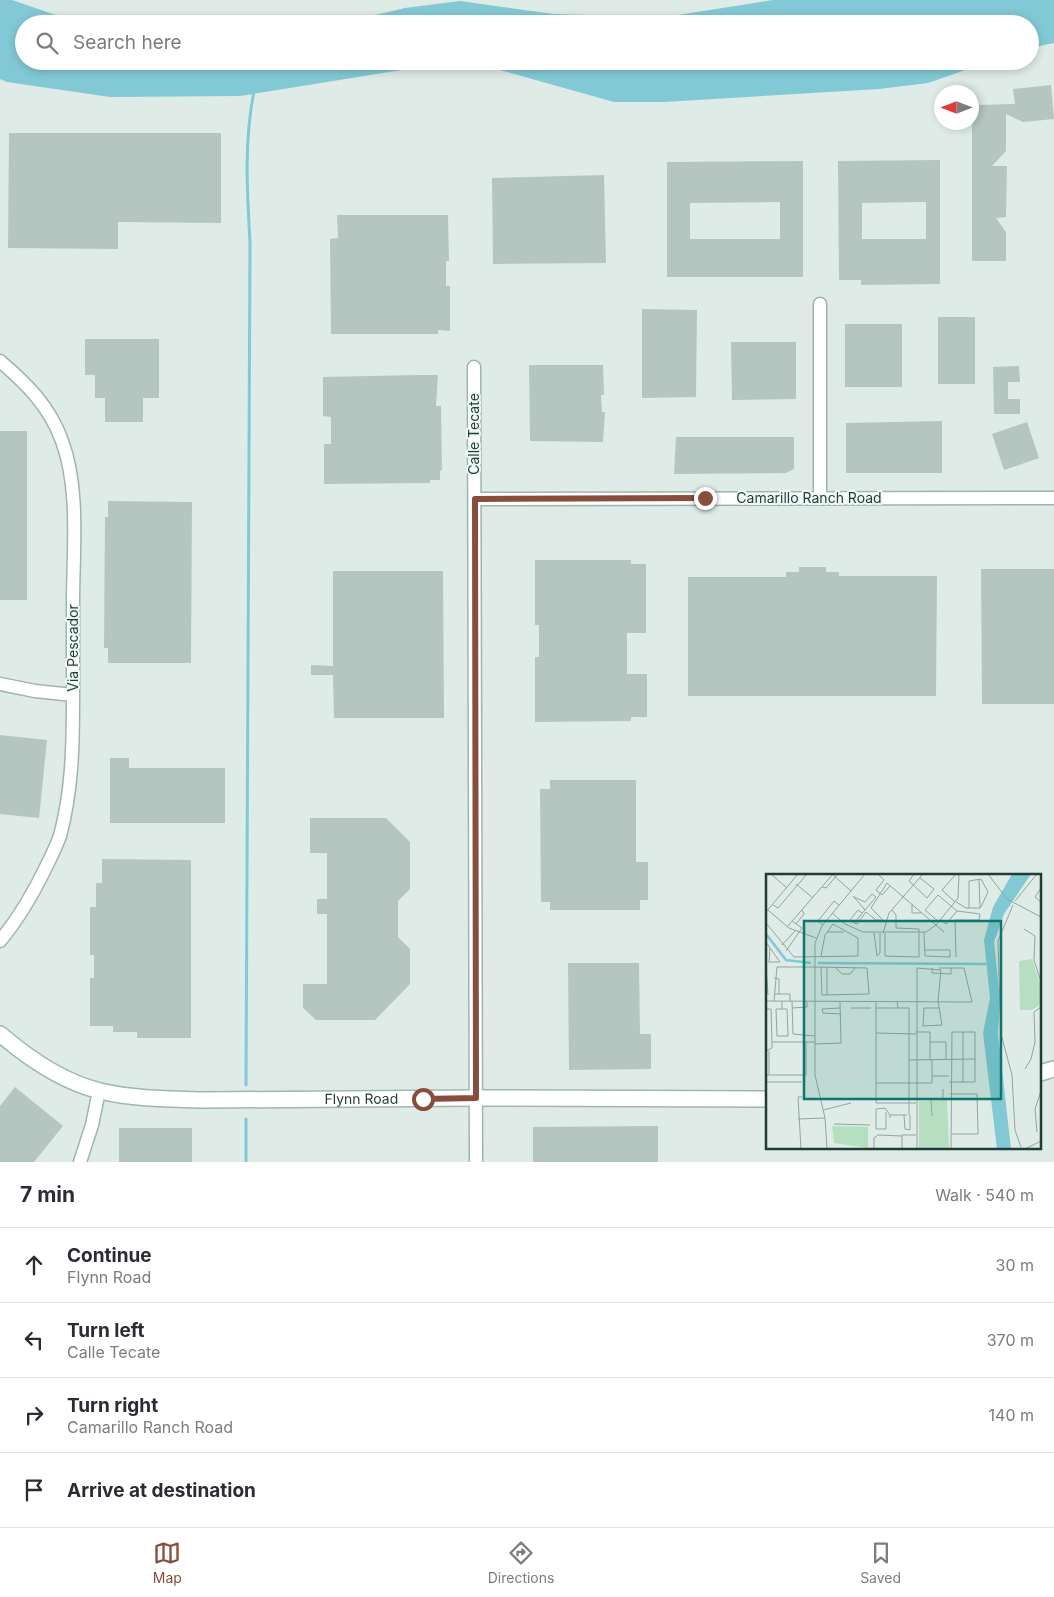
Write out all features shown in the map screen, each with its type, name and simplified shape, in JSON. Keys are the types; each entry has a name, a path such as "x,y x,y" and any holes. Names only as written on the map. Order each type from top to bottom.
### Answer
{"main road":[{"name":"Flynn Road","path":"0,1034 56,1073 99,1091 165,1099 766,1099"},
{"path":"1042,1072 1054,1068"}],"street":[{"path":"820,304 820,498"},
{"name":"Via Pescador","path":"0,361 29,387 49,412 63,443 67,460 73,515 73,754 65,813 59,838 35,891 18,920 0,941"},
{"name":"Calle Tecate","path":"474,367 476,1162"},
{"name":"Camarillo Ranch Road","path":"475,499 1054,498"},
{"path":"0,684 35,691 73,695"},
{"path":"80,1162 92,1125 99,1091"}],"water":[{"path":"0,0 12,0 56,15 15,15 15,70 401,70 240,96 110,97 7,82 0,79"},
{"path":"773,0 1054,0 1054,43 1039,46 1039,15 678,15"},
{"path":"460,1 553,14 590,15 376,15 405,8"},
{"path":"500,70 965,70 928,83 879,89 664,102 614,102"}],"building":[{"path":"1051,85 1054,119 1023,122 1006,114 1006,151 992,166 1007,166 1006,217 996,218 1006,232 1006,261 972,261 972,130 979,130 979,105 1015,104 1013,89"},
{"path":"9,133 221,133 221,223 118,222 118,249 8,248"},
{"path":"940,160 940,284 861,285 861,280 839,280 838,161","holes":["926,202 926,239 862,239 862,203"]},
{"path":"803,161 803,277 667,277 667,162","holes":["780,202 780,239 690,239 690,203"]},
{"path":"604,175 606,263 493,264 492,178"},
{"path":"337,215 448,215 449,261 446,261 446,286 450,286 450,331 438,330 438,334 331,334 330,239 338,238"},
{"path":"642,309 697,310 696,397 642,398"},
{"path":"938,317 975,317 975,384 938,384"},
{"path":"845,324 902,324 902,387 845,387"},
{"path":"85,339 159,339 159,398 143,398 143,422 105,422 105,398 95,398 95,375 85,375"},
{"path":"731,342 796,342 796,399 732,400"},
{"path":"529,365 603,365 604,395 601,395 602,412 605,412 603,442 530,441"},
{"path":"1019,366 1020,382 1008,382 1008,399 1020,399 1020,414 994,414 993,367"},
{"path":"438,375 436,406 441,406 442,470 440,471 440,480 430,480 430,483 324,484 324,444 331,444 331,417 323,416 323,377"},
{"path":"942,421 942,473 846,473 846,423"},
{"path":"1027,422 1039,458 1004,470 992,434"},
{"path":"0,431 27,431 27,600 0,600"},
{"path":"676,437 794,437 794,469 786,473 674,474"},
{"path":"108,501 192,502 191,663 108,663 108,648 104,648 105,517 108,517"},
{"path":"535,560 631,560 631,564 646,564 646,633 627,633 627,674 647,674 647,717 631,717 631,721 535,722 535,657 539,657 539,625 535,625"},
{"path":"799,567 826,567 826,572 839,572 839,576 937,576 936,696 688,696 688,577 786,577 786,572 799,572"},
{"path":"981,569 1054,569 1054,704 982,704"},
{"path":"333,571 443,571 444,718 334,718 333,675 311,675 311,665 333,666"},
{"path":"0,735 47,740 39,818 0,814"},
{"path":"110,758 129,758 129,768 225,768 225,823 110,823"},
{"path":"550,780 636,780 636,862 648,862 648,900 640,900 640,910 550,910 550,902 541,902 540,789 550,789"},
{"path":"310,818 386,818 410,842 410,889 398,901 398,937 410,949 410,984 375,1020 316,1020 303,1008 303,984 327,984 327,914 317,914 317,899 327,899 327,853 310,853"},
{"path":"102,859 191,860 191,1038 137,1038 137,1032 113,1032 113,1026 90,1026 90,978 94,978 94,955 90,955 90,907 96,907 96,883 102,883"},
{"path":"568,963 639,963 640,1034 651,1034 651,1069 569,1070"},
{"path":"15,1087 63,1126 34,1162 0,1162 0,1106"},
{"path":"658,1126 658,1162 533,1162 533,1127"},
{"path":"119,1128 192,1128 192,1162 119,1162"}],"waterway":[{"path":"246,1085 250,242 247,166 254,91"},
{"path":"246,1119 246,1162"}],"route":[{"path":"423,1099 476,1098 475,499 705,498"}]}
